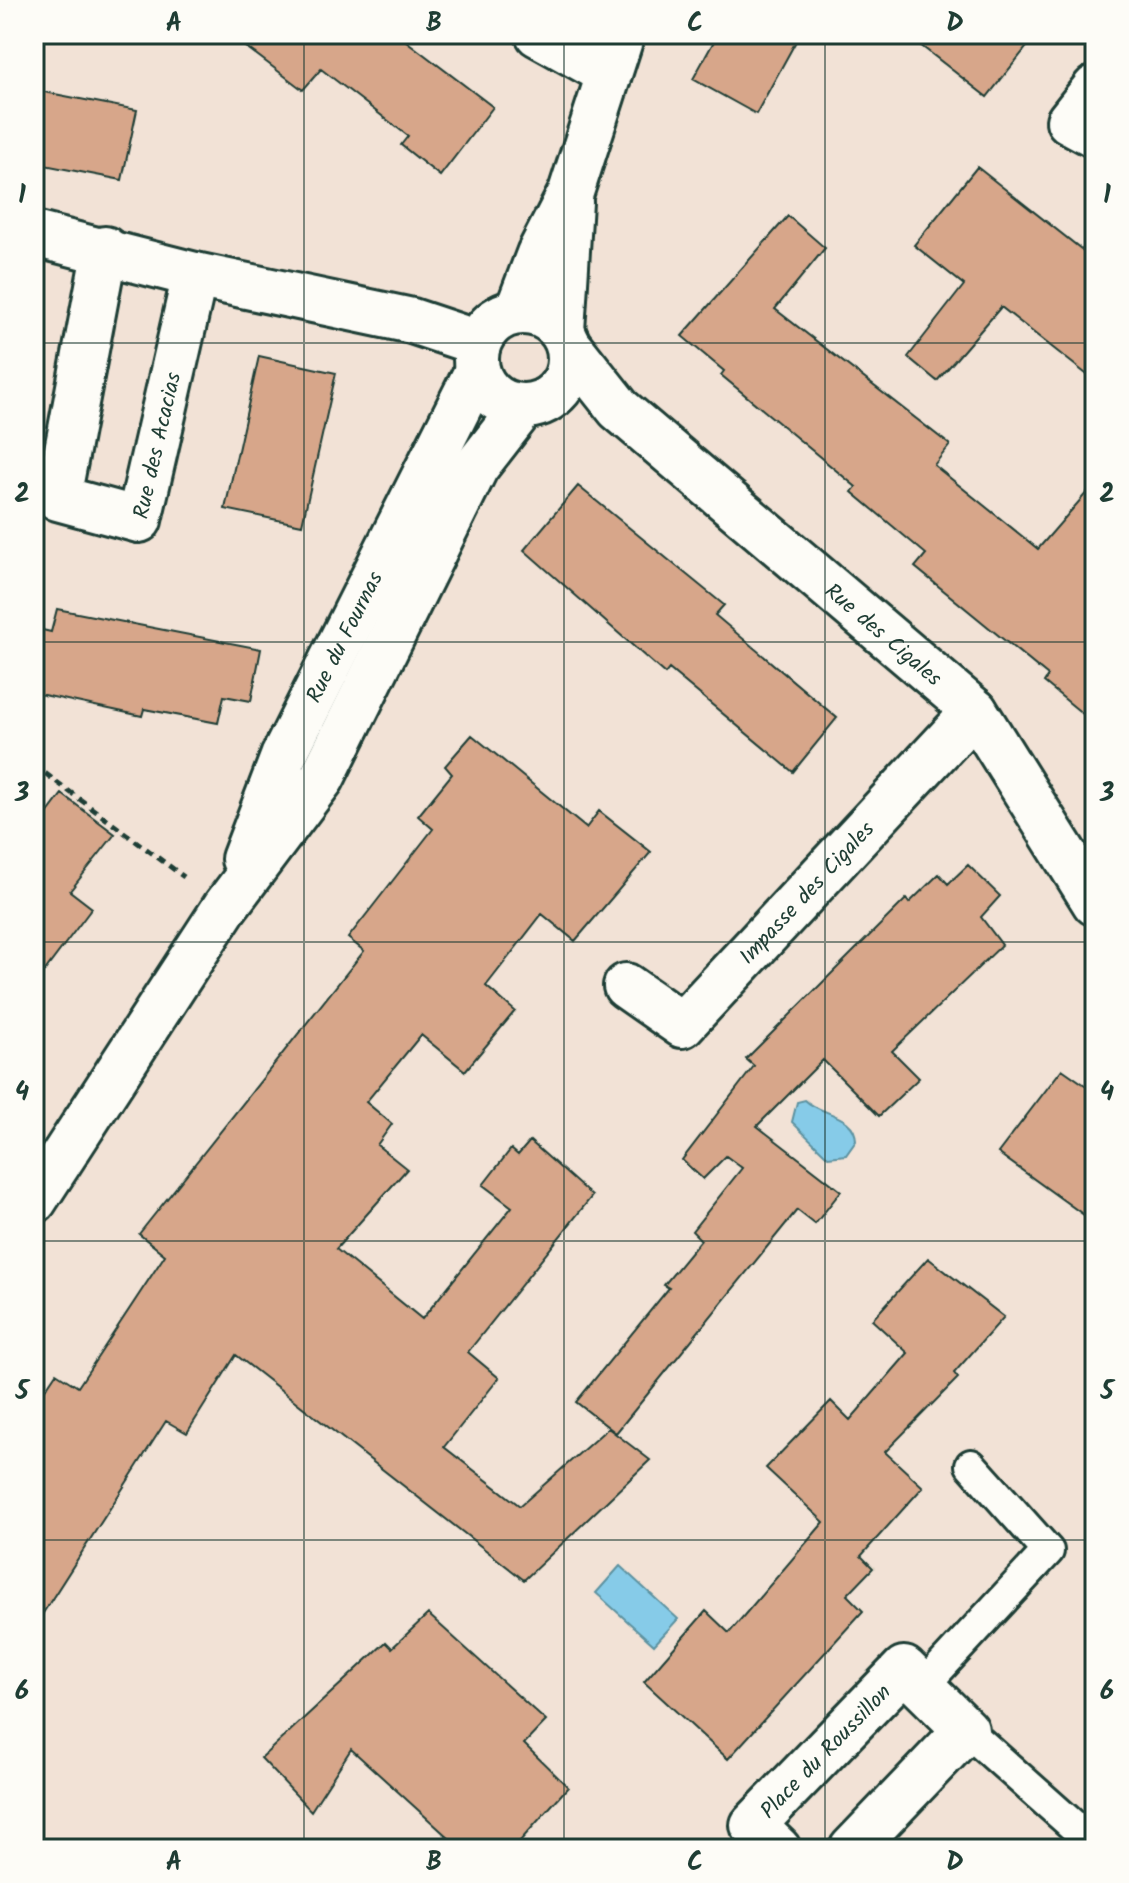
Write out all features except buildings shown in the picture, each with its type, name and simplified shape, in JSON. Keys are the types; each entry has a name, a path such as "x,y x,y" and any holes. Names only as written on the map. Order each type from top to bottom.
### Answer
{"street":[{"path":"517,312 539,254 571,192 615,54 538,34"},
{"path":"1095,88 1069,121 1095,135"},
{"path":"534,404 567,378 571,362 566,339 571,192"},
{"path":"34,234 105,249 195,275 412,321 478,357"},
{"name":"Rue des Acacias","path":"105,249 58,498 139,520 195,275"},
{"path":"566,339 542,315 517,312 493,322 478,357 483,385 494,396 534,404 619,409"},
{"name":"Rue des Cigales","path":"566,339 619,409 975,711 1095,903"},
{"name":"Rue du Fournas","path":"225,907 283,757 478,357"},
{"name":"Rue du Fournas","path":"34,1201 225,907 322,778 476,467 534,404"},
{"name":"Impasse des Cigales","path":"626,986 682,1025 975,711"},
{"name":"Place du Roussillon","path":"778,1849 753,1825 904,1669 966,1730"},
{"path":"852,1849 966,1730"}],"lane":[{"name":"Place du Roussillon","path":"922,1687 1048,1551 971,1465"},
{"name":"Place du Roussillon","path":"966,1730 1095,1845"}],"path":[{"path":"34,765 225,907"}],"water":[{"path":"805,1100 850,1125 856,1141 846,1155 828,1157 792,1122 797,1102"},
{"path":"620,1566 678,1619 654,1645 596,1593"}]}
